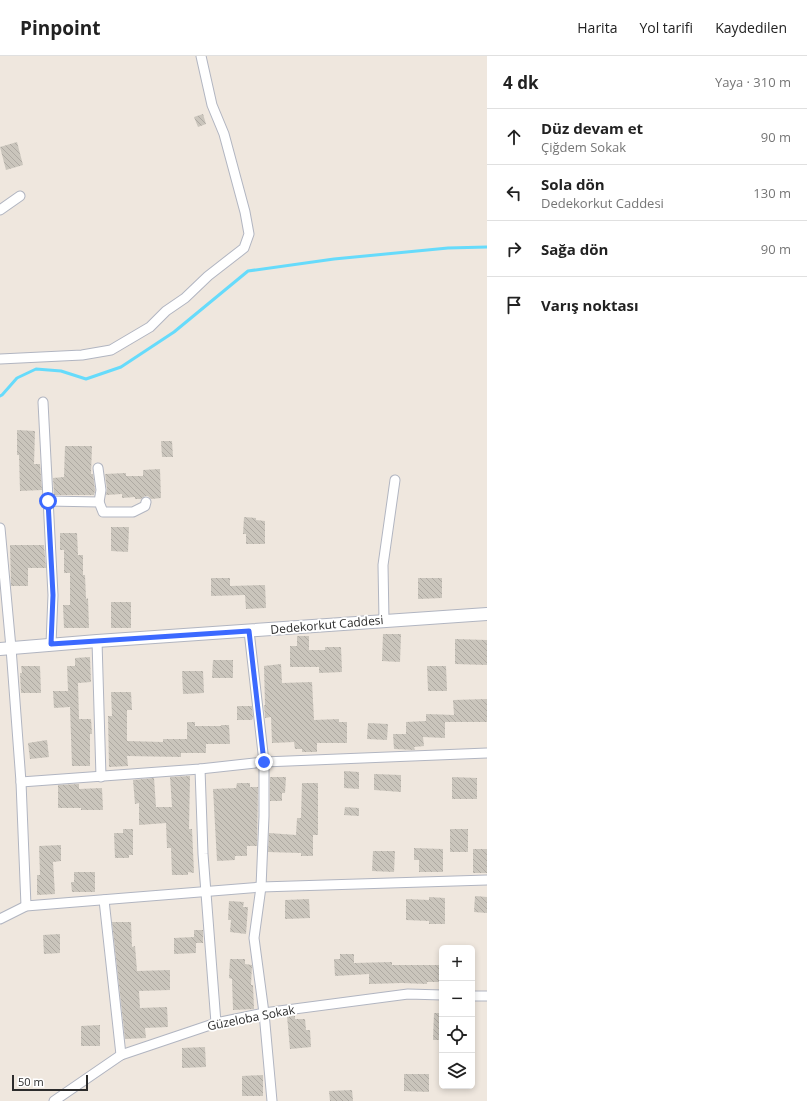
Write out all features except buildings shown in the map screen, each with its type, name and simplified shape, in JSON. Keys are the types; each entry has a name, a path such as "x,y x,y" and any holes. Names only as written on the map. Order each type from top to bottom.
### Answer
{"street":[{"path":"0,359 82,355 111,350 150,327 166,311 185,298 208,276 244,248 248,234 245,212 224,134 212,105 200,56"},
{"path":"0,210 20,196"},
{"path":"43,402 53,595 51,644"},
{"path":"98,468 101,490 100,502 103,512 133,512 145,506 146,502"},
{"path":"384,620 383,565 395,480"},
{"path":"48,501 100,502"},
{"path":"0,528 6,649 21,782 26,906"},
{"name":"Dedekorkut Caddesi","path":"6,649 51,644 487,614"},
{"path":"249,631 264,762 264,816 261,887 254,938 264,1013 272,1101"},
{"path":"97,641 100,777"},
{"path":"21,782 200,769 264,762 487,753"},
{"path":"200,769 206,892 216,1023"},
{"path":"0,919 26,906 261,887 487,880"},
{"path":"104,900 121,1055"},
{"name":"Güzeloba Sokak","path":"54,1101 121,1055 216,1023 264,1013 408,994 439,995"},
{"path":"475,996 487,996"}],"waterway":[{"path":"0,396 17,378 36,369 61,371 86,379 121,367 174,332 248,271 334,259 448,248 487,247"}],"route":[{"path":"48,501 53,595 51,644 249,631 264,762"}]}
